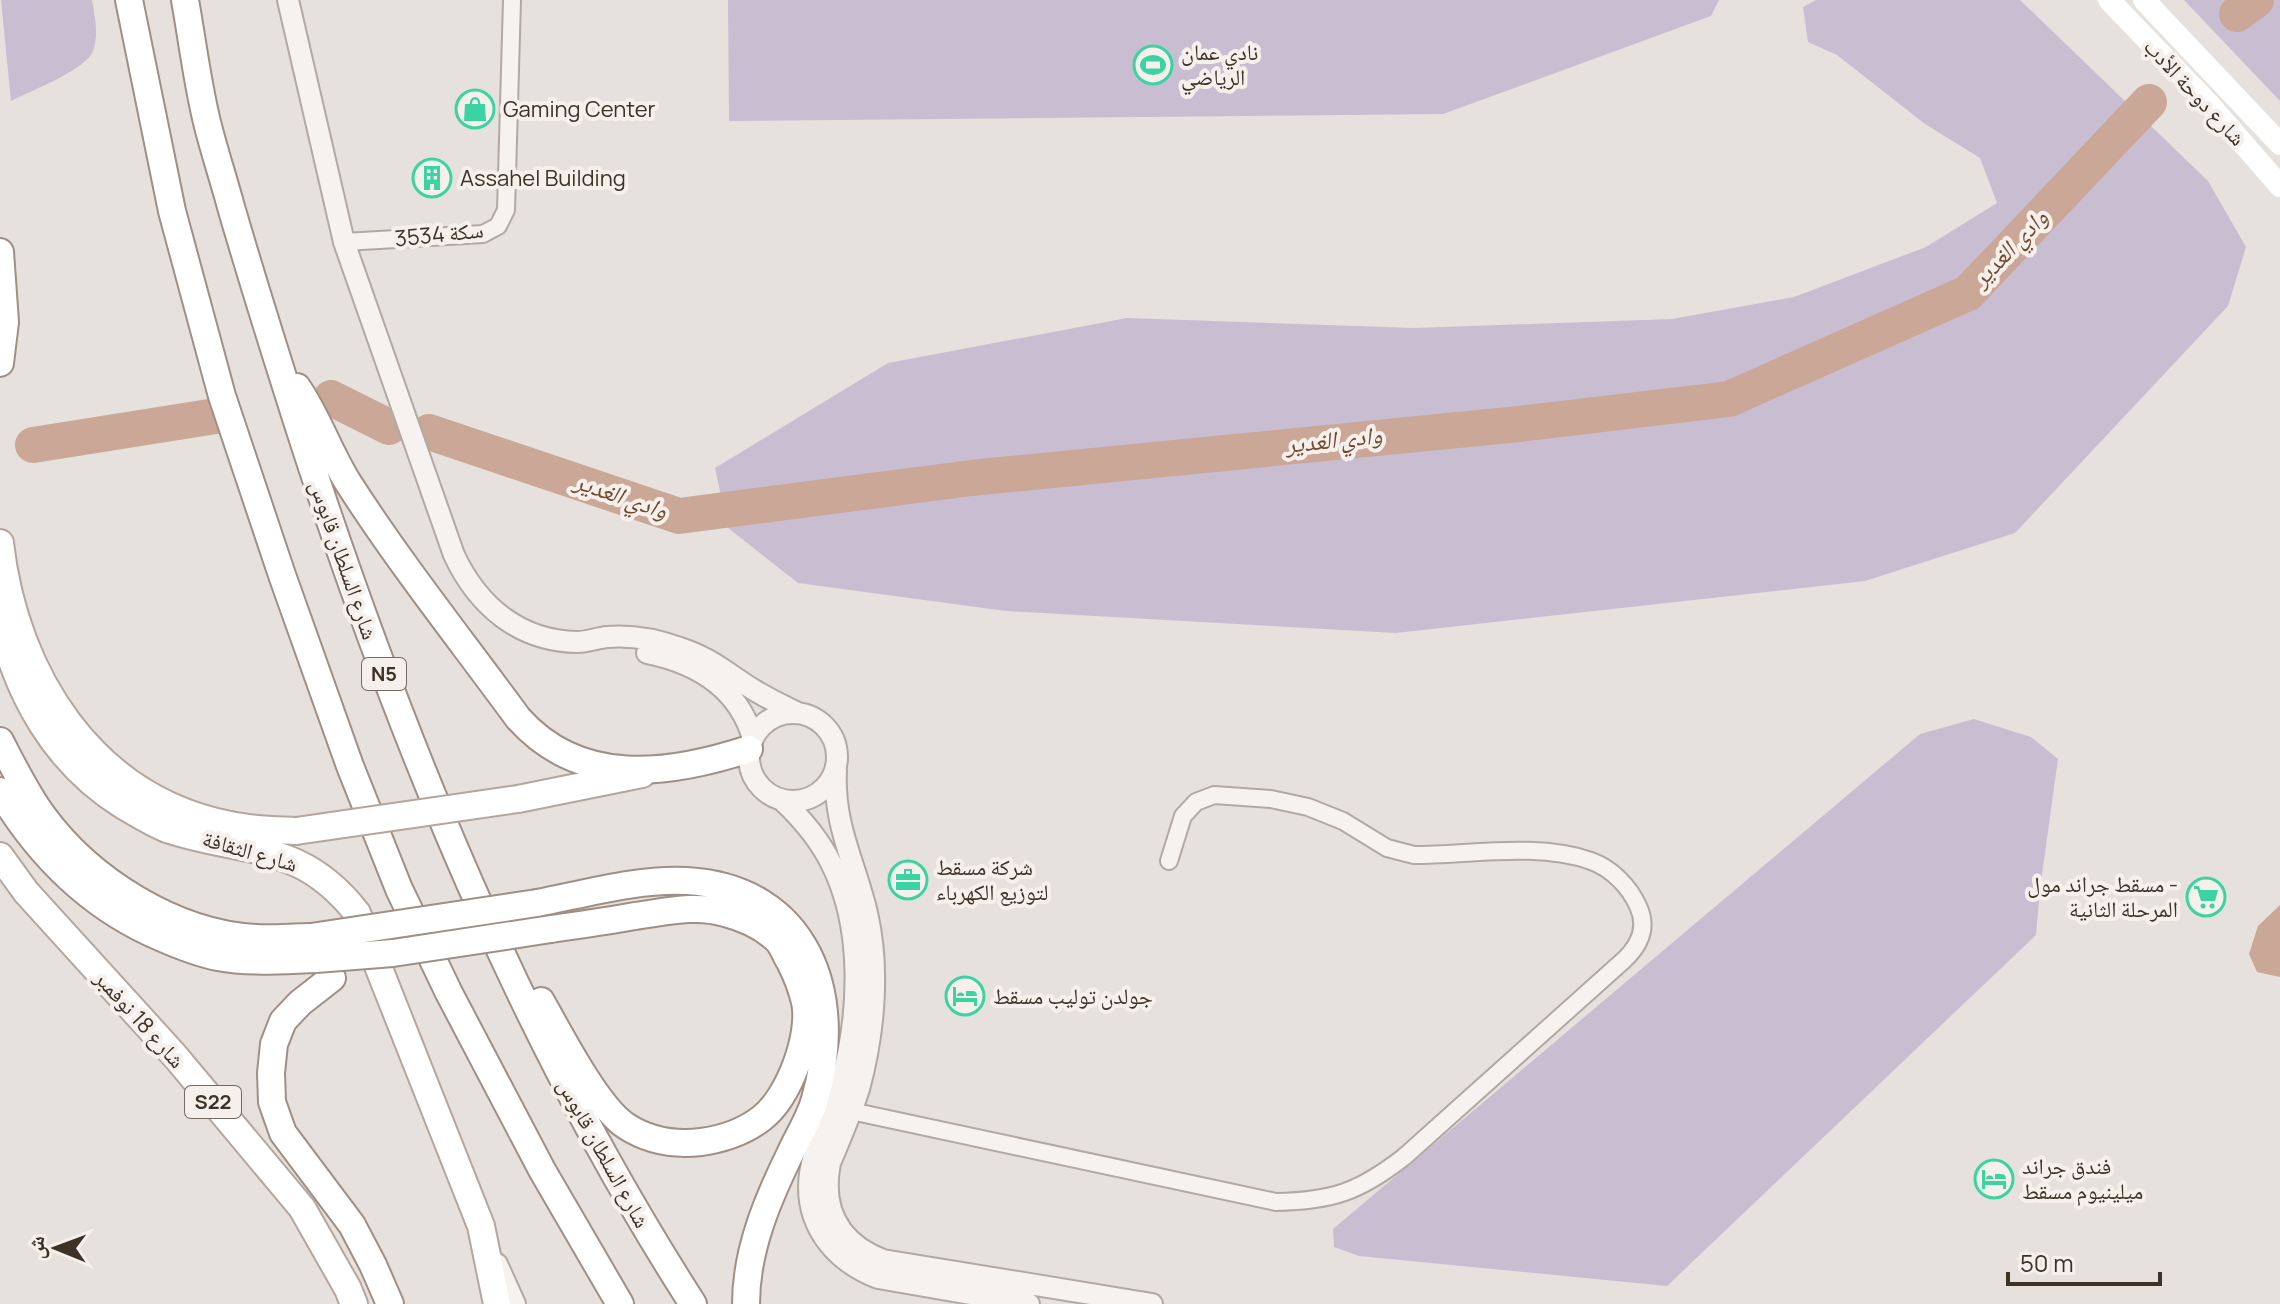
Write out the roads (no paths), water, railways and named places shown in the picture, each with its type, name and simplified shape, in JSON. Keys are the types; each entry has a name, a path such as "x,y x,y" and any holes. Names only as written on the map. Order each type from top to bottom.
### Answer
{"main road":[{"path":"129,0 172,211 222,396 350,766 399,889 449,993 542,1170 620,1304"},
{"name":"شارع السلطان قابوس","path":"185,0 206,118 277,361 337,546 387,681 451,840 535,1026 660,1253 693,1304"},
{"name":"شارع دوحة الأدب","path":"2109,0 2208,103 2280,186"},
{"name":"شارع دوحة الأدب","path":"2144,0 2280,144"},
{"path":"0,252 5,322 0,363"},
{"path":"277,361 303,396 332,455 375,525 528,729 551,748 588,763 612,768 661,770"},
{"path":"0,543 9,601 26,652 63,717 96,755 137,788 183,812 228,825 296,831 518,799 710,762 751,744"},
{"name":"شارع الثقافة","path":"0,617 14,669 39,720 64,753 93,783 128,808 166,828 293,860 329,882 357,913 481,1226"},
{"path":"0,741 20,780 70,848 101,875 136,899 173,917 213,930 254,938 320,958 537,903 649,883 685,881 721,885 764,904 788,923 809,954 824,1002 824,1048 815,1100 781,1171 755,1239 746,1283 746,1304"},
{"path":"0,791 41,850 70,881 103,907 138,928 177,945 217,957 258,961 393,953 551,929 696,908 724,912 758,926 779,943 795,971 806,1004 804,1038 795,1070 782,1094 764,1116 737,1133 682,1144 647,1137 624,1125 607,1108 579,1067 451,840"},
{"name":"شارع 18 نوفمبر","path":"0,856 26,892 175,1056 302,1208 354,1304"},
{"path":"320,958 300,1003 283,1021 274,1044 272,1102 283,1133 352,1225 390,1304"},
{"path":"481,1226 497,1304"}],"street":[{"path":"288,0 344,242 454,555 462,572 484,602 513,625 545,638 592,642 610,637 637,638 678,647 719,665 755,691 819,721 833,738 837,748 837,814 867,913 873,971 868,1042 859,1089 830,1163 827,1189 839,1227 858,1248 883,1260 1152,1304"},
{"name":"سكة 3534","path":"344,242 483,234 498,226 506,210 512,0"},
{"path":"592,642 608,648 663,657 702,674 722,687 746,718 751,744 749,761 756,782 772,797 794,802 816,796 831,781 836,770"},
{"path":"751,744 758,729 776,716 798,713"},
{"path":"851,1111 1276,1202 1311,1201 1345,1193 1376,1179 1404,1157 1634,951 1643,927 1642,913 1623,882 1609,869 1591,861 1550,853 1427,855 1400,852 1387,848 1343,821 1308,807 1271,799 1214,795 1196,802 1183,816 1169,861"},
{"path":"783,801 810,829 831,862 845,898 853,944 854,998 848,1053 841,1084 810,1174 811,1206 816,1222 834,1250 861,1271 878,1278 1029,1304"},
{"path":"481,1226 515,1304"}],"waterway":[{"name":"وادي الغدير","path":"2237,14 2256,0"},
{"name":"وادي الغدير","path":"429,432 679,516 971,478 1519,424 1729,399 1968,293 2149,102"},
{"name":"وادي الغدير","path":"331,398 389,427"},
{"name":"وادي الغدير","path":"33,445 222,415"}],"place":[{"name":"نادي عمان الرياضي","path":"1153,65"},
{"name":"Gaming Center","path":"475,109"},
{"name":"Assahel Building","path":"432,178"},
{"name":"شركة مسقط لتوزيع الكهرباء","path":"908,880"},
{"name":"مسقط جراند مول - المرحلة الثانية","path":"2206,897"},
{"name":"جولدن توليب مسقط","path":"965,996"},
{"name":"فندق جراند ميلينيوم مسقط","path":"1994,1179"}]}
